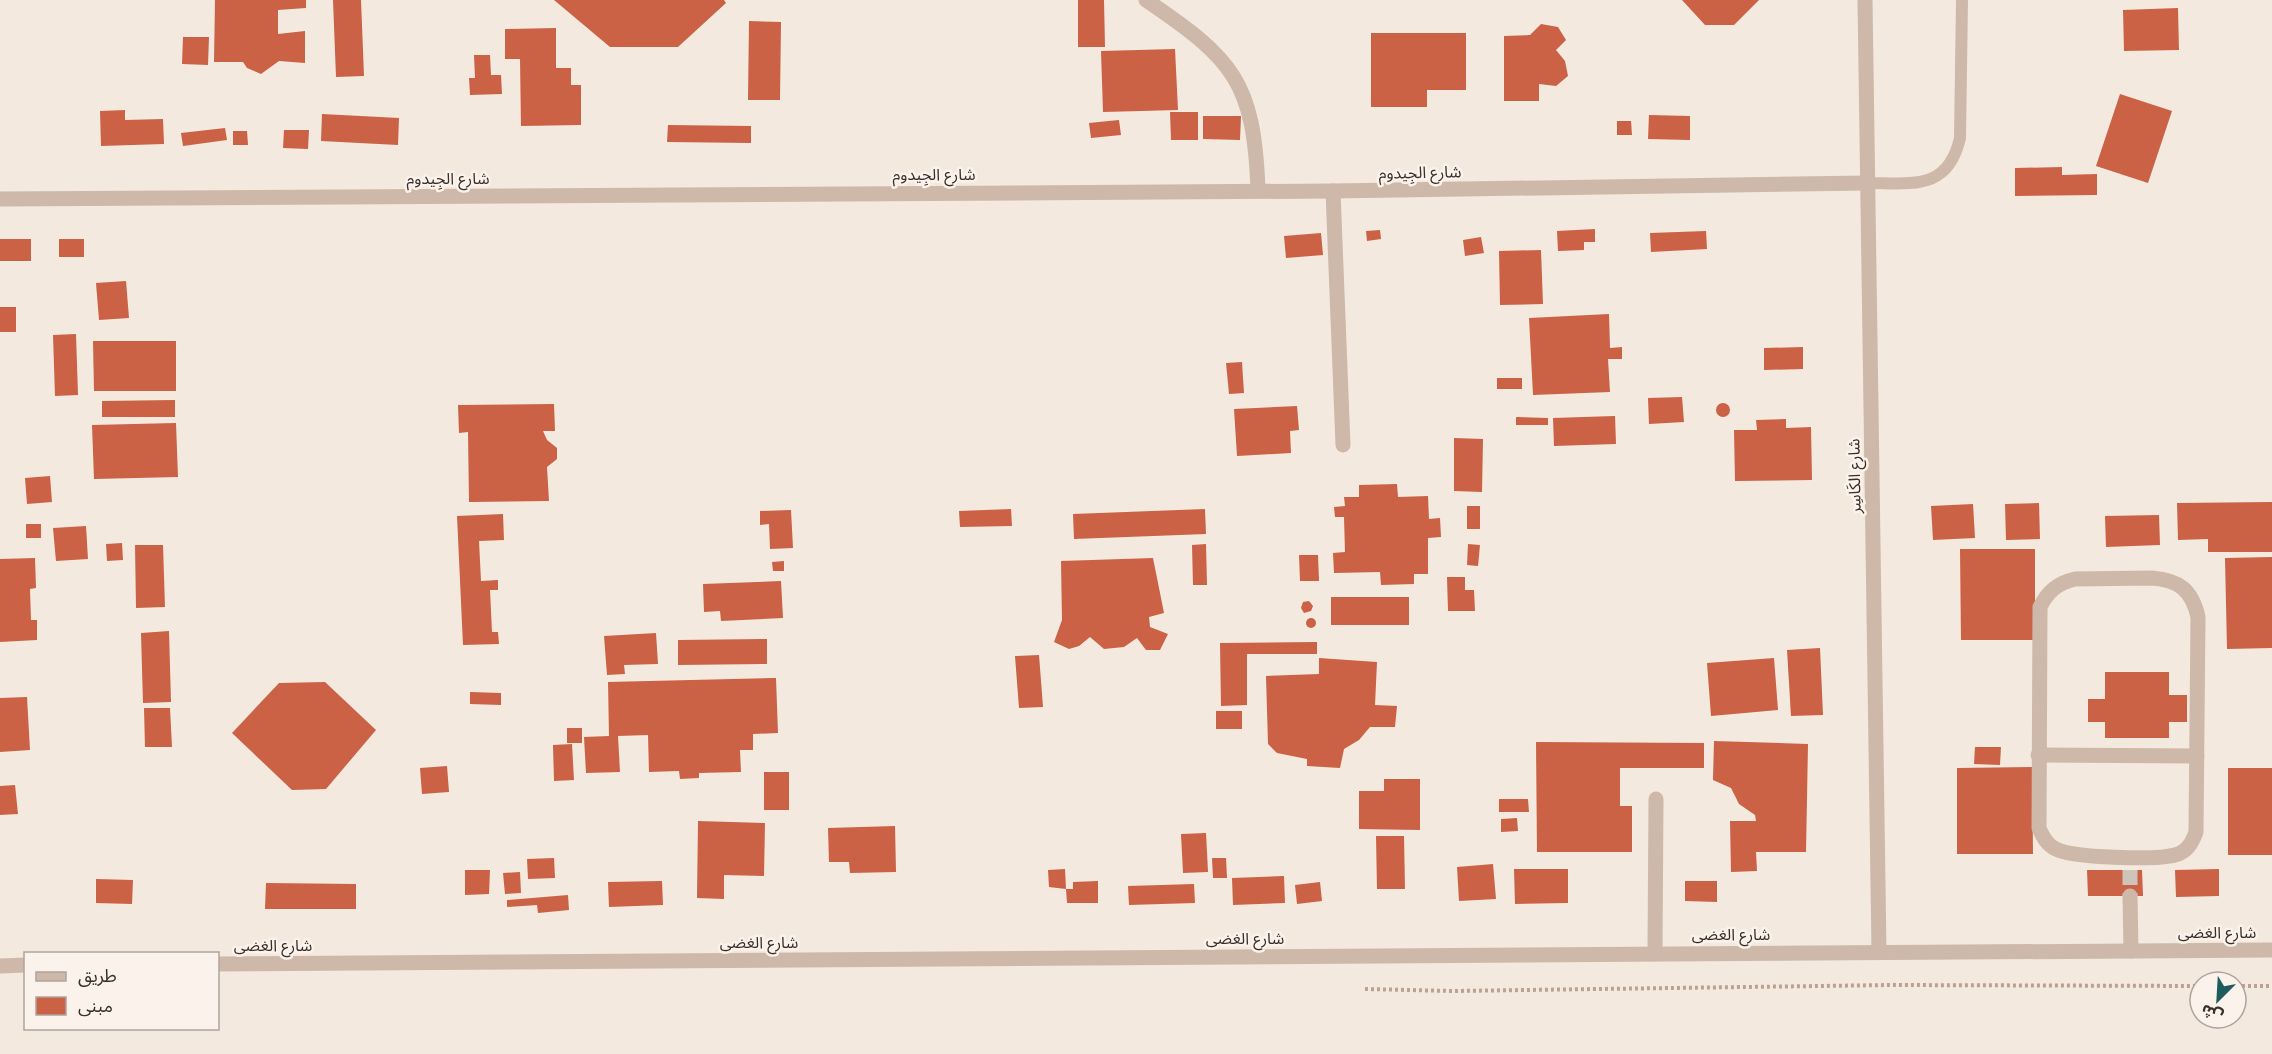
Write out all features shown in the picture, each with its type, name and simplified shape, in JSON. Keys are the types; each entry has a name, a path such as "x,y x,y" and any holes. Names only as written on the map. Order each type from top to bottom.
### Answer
{"street":[{"path":"1146,0 1197,34 1220,57 1238,83 1250,113 1256,144 1258,190"},
{"name":"شارع الكَاسِر","path":"1865,0 1879,952"},
{"name":"شارع الجِيدوم","path":"0,199 1333,191 1868,183"},
{"path":"1333,191 1343,445"},
{"path":"2075,579 2169,579 2184,587 2194,600 2198,617 2197,822 2192,843 2174,855 2130,864 2064,853 2053,848 2044,839 2038,816 2038,755 2039,619 2045,596 2063,582 2075,579"},
{"path":"2038,755 2198,756"},
{"path":"1655,952 1656,799"},
{"path":"2130,896 2131,951"},
{"name":"شارع الغضى","path":"219,964 1655,952 2272,950"},
{"path":"0,966 24,965"}],"lane":[{"path":"1868,183 1925,183 1946,169 1952,160 1960,138 1962,0"}],"path":[{"path":"1365,989 1452,991 1880,985 2188,986"},
{"path":"2248,986 2272,986"}],"building":[{"path":"215,0 306,0 306,8 278,10 278,34 305,31 305,63 279,61 261,74 247,68 243,62 214,62"},
{"path":"333,0 361,0 364,76 336,77"},
{"path":"554,0 724,0 726,3 678,47 610,47"},
{"path":"1078,0 1104,0 1105,47 1078,47"},
{"path":"1682,0 1759,0 1734,25 1705,25"},
{"path":"2178,8 2179,50 2124,51 2123,10"},
{"path":"749,21 781,22 780,100 748,100"},
{"path":"1541,24 1558,27 1566,40 1556,50 1565,61 1568,76 1556,86 1539,84 1539,101 1504,101 1504,36 1530,35"},
{"path":"556,28 556,68 571,68 571,85 581,85 581,125 521,126 520,59 505,59 505,29"},
{"path":"1371,33 1466,33 1466,90 1427,90 1427,107 1371,107"},
{"path":"183,37 209,37 208,65 182,64"},
{"path":"1175,49 1178,110 1103,112 1101,51"},
{"path":"474,55 490,55 491,75 501,75 502,94 470,95 469,78 475,78"},
{"path":"2120,94 2172,111 2148,183 2096,166"},
{"path":"125,110 125,120 163,119 164,144 101,146 100,111"},
{"path":"1170,112 1198,112 1198,140 1171,140"},
{"path":"322,114 399,118 398,145 321,141"},
{"path":"1649,115 1690,116 1690,140 1648,139"},
{"path":"1203,116 1241,116 1240,140 1203,139"},
{"path":"1119,120 1121,135 1091,138 1089,123"},
{"path":"1617,121 1631,121 1632,135 1617,135"},
{"path":"668,125 751,126 751,143 667,142"},
{"path":"225,128 227,140 183,146 181,133"},
{"path":"284,130 309,130 308,149 283,148"},
{"path":"233,131 247,131 248,145 233,145"},
{"path":"2062,167 2062,175 2097,174 2097,195 2015,196 2015,168"},
{"path":"1595,229 1595,242 1584,242 1584,250 1558,251 1557,231"},
{"path":"1380,230 1381,239 1367,241 1366,231"},
{"path":"1706,231 1707,249 1651,252 1650,233"},
{"path":"1321,233 1323,255 1286,258 1284,236"},
{"path":"1481,237 1484,253 1465,256 1463,240"},
{"path":"0,239 31,239 31,261 0,261"},
{"path":"59,239 84,239 84,257 59,257"},
{"path":"1541,250 1543,304 1500,305 1499,251"},
{"path":"126,281 129,318 99,320 96,283"},
{"path":"0,307 16,307 16,332 0,332"},
{"path":"1609,314 1610,348 1622,347 1622,359 1608,359 1610,392 1533,395 1529,318"},
{"path":"76,334 78,395 55,396 53,335"},
{"path":"93,341 176,341 176,391 94,391"},
{"path":"1803,347 1803,369 1764,370 1764,348"},
{"path":"1242,362 1244,393 1229,394 1226,363"},
{"path":"1497,378 1522,378 1522,389 1497,389"},
{"path":"1682,397 1684,422 1649,424 1648,398"},
{"path":"175,400 175,417 102,417 102,401"},
{"path":"1723,403 1728,405 1730,410 1728,415 1723,417 1718,415 1716,410 1718,405"},
{"path":"554,404 555,431 543,431 547,440 557,448 557,459 547,467 549,501 469,502 468,432 459,433 458,405"},
{"path":"1297,406 1299,430 1290,431 1291,453 1237,456 1234,409"},
{"path":"1615,416 1616,444 1554,446 1553,418"},
{"path":"1516,417 1548,418 1548,425 1516,425"},
{"path":"1786,419 1786,428 1811,427 1812,480 1735,481 1734,430 1757,430 1756,420"},
{"path":"176,423 178,477 94,479 92,425"},
{"path":"1454,438 1483,439 1482,492 1454,491"},
{"path":"50,476 52,502 27,504 25,478"},
{"path":"1397,484 1398,497 1428,496 1429,519 1440,518 1441,537 1428,538 1428,574 1414,574 1414,584 1381,585 1380,572 1334,573 1333,553 1345,552 1344,517 1335,517 1334,507 1345,506 1344,497 1359,497 1359,485"},
{"path":"2272,502 2272,552 2208,552 2208,539 2178,540 2177,503"},
{"path":"2039,503 2040,539 2006,540 2005,504"},
{"path":"1973,504 1975,538 1933,540 1931,506"},
{"path":"1467,506 1480,506 1480,529 1467,529"},
{"path":"1011,509 1012,526 960,527 959,511"},
{"path":"1205,509 1206,534 1074,539 1073,514"},
{"path":"791,510 793,548 770,549 769,524 760,525 760,511"},
{"path":"503,514 504,540 479,541 481,581 498,580 498,590 490,590 492,632 498,632 499,644 463,645 457,516"},
{"path":"2159,515 2160,545 2106,547 2105,516"},
{"path":"26,524 41,524 41,538 26,538"},
{"path":"86,526 88,559 56,561 53,528"},
{"path":"122,543 123,560 107,561 106,544"},
{"path":"1206,544 1207,585 1193,585 1192,545"},
{"path":"1468,544 1480,545 1478,566 1467,565"},
{"path":"135,545 163,545 165,607 136,608"},
{"path":"1960,549 2035,549 2035,640 1961,640"},
{"path":"1299,555 1318,555 1319,581 1300,581"},
{"path":"2272,557 2272,648 2227,649 2225,558"},
{"path":"35,558 36,588 30,589 31,620 37,620 37,640 0,642 0,559"},
{"path":"1153,558 1164,613 1149,617 1150,627 1168,634 1160,650 1146,650 1137,638 1124,647 1104,649 1090,637 1079,646 1069,649 1054,642 1062,620 1061,561"},
{"path":"784,561 784,571 773,571 772,562"},
{"path":"1447,577 1465,577 1465,590 1474,590 1475,611 1448,611"},
{"path":"781,581 783,618 721,621 720,611 704,612 703,584"},
{"path":"1331,597 1409,597 1409,625 1331,625"},
{"path":"1309,601 1313,606 1311,611 1304,613 1301,608 1303,602"},
{"path":"1311,618 1315,619 1315,627 1311,628 1307,627 1306,623 1307,619"},
{"path":"169,631 171,702 143,703 141,633"},
{"path":"656,633 658,664 624,665 625,674 607,675 604,636"},
{"path":"767,639 767,664 678,665 678,640"},
{"path":"1317,642 1317,654 1247,654 1247,705 1221,706 1220,643"},
{"path":"1820,648 1823,715 1791,716 1787,650"},
{"path":"1039,655 1043,707 1019,708 1015,656"},
{"path":"1319,658 1377,662 1375,705 1397,706 1395,727 1370,727 1359,740 1344,749 1340,768 1307,766 1307,759 1277,753 1268,744 1266,676 1319,674"},
{"path":"1774,658 1778,710 1711,716 1707,663"},
{"path":"2105,672 2169,672 2169,695 2187,695 2187,722 2169,722 2169,738 2105,738 2105,722 2088,722 2088,699 2105,699"},
{"path":"776,678 778,733 753,734 753,750 740,750 741,772 699,773 699,778 680,779 679,771 649,772 648,735 618,736 620,772 586,773 584,737 609,736 608,682"},
{"path":"325,682 376,730 326,789 292,790 232,733 279,683"},
{"path":"470,692 501,693 501,705 470,704"},
{"path":"27,697 30,750 0,752 0,698"},
{"path":"144,708 170,708 172,747 145,747"},
{"path":"1216,711 1242,711 1242,729 1216,729"},
{"path":"567,728 582,728 582,743 567,743"},
{"path":"1714,741 1808,744 1806,852 1756,852 1757,871 1731,872 1730,821 1756,821 1755,815 1739,804 1731,788 1713,780"},
{"path":"1536,742 1704,743 1704,768 1620,768 1620,806 1632,806 1632,852 1537,852"},
{"path":"572,744 574,780 554,781 553,745"},
{"path":"1975,747 2001,747 2000,765 1974,764"},
{"path":"447,766 449,792 422,794 420,768"},
{"path":"2032,767 2033,854 1957,854 1957,768"},
{"path":"2228,768 2272,768 2272,855 2228,855"},
{"path":"764,772 789,772 789,810 764,810"},
{"path":"1384,779 1420,779 1420,830 1359,829 1359,791 1384,791"},
{"path":"15,785 18,814 0,815 0,786"},
{"path":"1499,799 1528,799 1529,812 1499,812"},
{"path":"1517,818 1518,831 1501,832 1501,819"},
{"path":"698,821 765,823 764,876 724,875 724,899 697,898"},
{"path":"895,826 896,872 850,873 849,862 829,862 828,828"},
{"path":"1206,833 1208,872 1183,873 1181,834"},
{"path":"1376,836 1404,836 1405,889 1377,889"},
{"path":"554,858 555,878 528,879 527,859"},
{"path":"1212,858 1226,858 1227,878 1213,878"},
{"path":"1493,864 1496,899 1459,901 1457,867"},
{"path":"1065,869 1066,889 1049,887 1048,870"},
{"path":"1514,869 1568,869 1568,903 1515,904"},
{"path":"2219,869 2219,896 2176,897 2175,870"},
{"path":"465,870 490,870 489,894 465,895"},
{"path":"2087,870 2142,870 2143,896 2088,896"},
{"path":"520,872 521,893 505,894 503,873"},
{"path":"1284,876 1285,903 1233,905 1232,878"},
{"path":"96,879 133,880 132,904 96,903"},
{"path":"662,881 663,905 609,907 608,882"},
{"path":"1098,881 1098,903 1067,903 1066,889 1073,889 1073,882"},
{"path":"1685,881 1717,881 1717,902 1685,901"},
{"path":"1320,882 1322,901 1297,904 1295,885"},
{"path":"266,883 356,884 356,909 265,909"},
{"path":"1194,884 1195,903 1129,905 1128,886"},
{"path":"568,895 569,910 538,913 537,905 507,907 507,900"}],"tunnel":[{"path":"2130,870 2130,896"}]}
